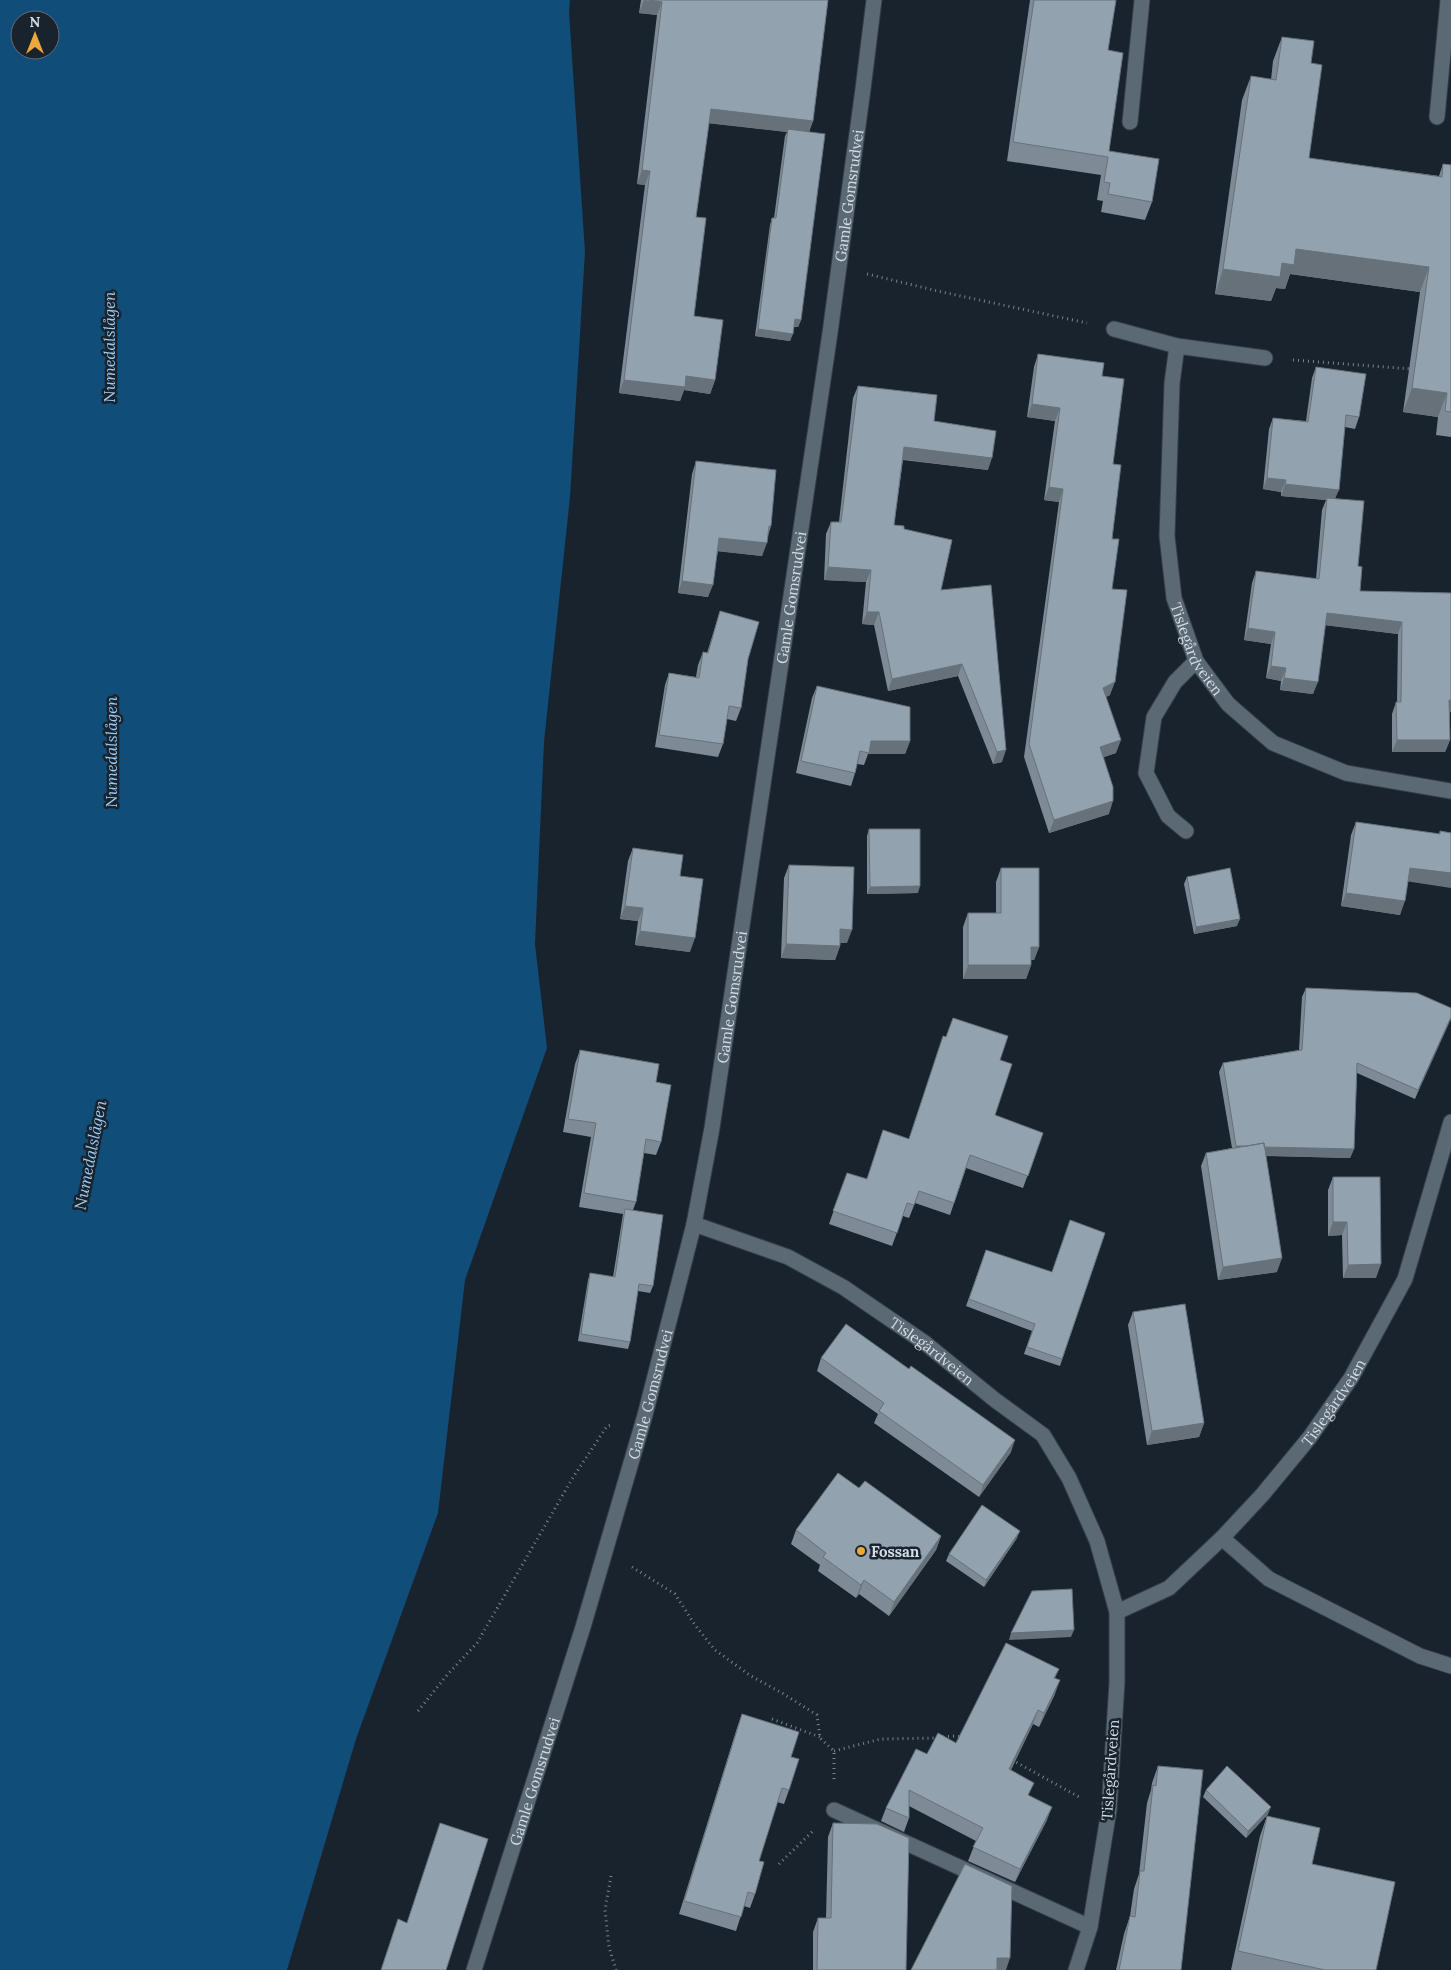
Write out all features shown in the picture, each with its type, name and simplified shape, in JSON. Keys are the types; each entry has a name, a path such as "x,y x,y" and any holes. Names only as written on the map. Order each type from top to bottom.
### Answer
{"street":[{"name":"Gamle Gomsrudvei","path":"474,1970 606,1551 645,1415 694,1224 720,1076 839,267 874,0"},
{"path":"1130,122 1142,0"},
{"path":"1437,117 1448,0"},
{"path":"1114,329 1177,346 1265,358"},
{"name":"Tislegårdveien","path":"1177,346 1172,383 1167,536 1174,598 1196,661 1228,704 1273,743 1346,773 1451,792"},
{"path":"1186,831 1168,816 1146,773 1154,717 1175,682 1196,661"},
{"name":"Tislegårdveien","path":"1117,1612 1169,1588 1222,1538 1263,1494 1310,1437 1351,1378 1405,1279 1451,1122"},
{"name":"Tislegårdveien","path":"694,1224 788,1257 843,1287 925,1343 995,1400 1043,1435 1069,1478 1097,1541 1117,1612 1117,1682 1109,1802 1090,1927 1076,1970"},
{"path":"1222,1538 1269,1579 1420,1656 1451,1666"},
{"path":"834,1810 1090,1927"}],"path":[{"path":"839,267 942,292 1114,329"},
{"path":"1265,358 1422,370"},
{"path":"418,1711 447,1675 477,1643 572,1479 607,1426 631,1416 645,1415"},
{"path":"606,1551 675,1594 695,1625 715,1650 750,1676 782,1693 816,1715"},
{"path":"772,1719 820,1738"},
{"path":"834,1751 881,1739 928,1740 955,1736 964,1737"},
{"path":"1008,1757 1083,1798 1109,1802"},
{"path":"611,1876 605,1910 609,1946 616,1970"}],"water":[{"name":"Numedalslågen","path":"0,0 570,0 569,12 585,252 570,497 544,742 535,944 547,1048 465,1280 438,1513 356,1739 287,1970 0,1970"}],"building":[{"path":"649,0 828,0 813,121 711,109 696,217 706,218 694,316 723,320 715,380 686,376 685,387 624,380 650,171 642,170 662,2"},
{"path":"1034,0 1116,0 1108,50 1123,53 1109,151 1159,159 1152,202 1108,194 1110,183 1104,182 1108,157 1013,142"},
{"path":"1282,37 1314,41 1311,63 1322,65 1309,158 1442,177 1443,164 1451,165 1451,412 1445,411 1447,393 1412,388 1429,267 1296,249 1294,265 1282,263 1280,277 1223,269 1251,76 1276,80"},
{"path":"788,129 825,134 801,320 795,319 793,334 758,329 772,218 776,218"},
{"path":"1038,354 1104,363 1102,376 1124,379 1113,464 1121,465 1112,539 1119,539 1112,589 1127,590 1115,682 1103,688 1121,740 1100,747 1113,787 1113,801 1054,820 1029,744 1063,489 1049,487 1060,408 1032,404"},
{"path":"1316,367 1366,374 1359,417 1346,415 1339,490 1285,484 1286,480 1267,478 1273,418 1308,422"},
{"path":"858,386 937,395 934,421 996,431 992,458 904,447 894,525 904,526 904,529 952,540 941,590 991,585 1006,750 997,752 962,664 892,679 879,612 867,612 871,570 828,567 831,522 841,522"},
{"path":"696,461 776,470 771,526 769,526 767,543 719,538 713,585 682,581"},
{"path":"1327,498 1364,501 1358,566 1362,567 1360,591 1451,593 1450,740 1397,740 1396,702 1401,702 1402,622 1327,613 1318,682 1284,678 1286,668 1271,666 1275,632 1248,628 1256,571 1319,579"},
{"path":"720,611 759,622 748,659 741,708 729,706 723,744 659,735 669,673 699,678 703,652 708,653"},
{"path":"817,686 910,707 910,741 871,741 869,753 860,751 855,773 801,761"},
{"path":"1356,822 1440,834 1440,831 1451,833 1451,873 1410,868 1405,901 1346,893"},
{"path":"869,829 920,829 920,886 870,887"},
{"path":"633,848 683,855 680,876 703,879 695,938 640,931 643,908 625,906"},
{"path":"789,865 854,867 852,930 840,929 840,946 786,944"},
{"path":"1001,868 1039,868 1039,947 1031,947 1031,965 968,965 968,913 1001,913"},
{"path":"1230,868 1240,919 1196,927 1187,877"},
{"path":"1306,988 1417,993 1451,1008 1451,1017 1418,1090 1357,1063 1354,1149 1264,1147 1264,1143 1236,1146 1223,1063 1302,1050"},
{"path":"953,1018 1008,1036 1000,1060 1012,1064 995,1115 1043,1133 1028,1176 970,1155 954,1203 919,1191 914,1205 907,1203 897,1233 833,1211 847,1173 867,1179 883,1130 909,1139 943,1036 946,1037"},
{"path":"580,1050 659,1064 656,1082 671,1085 661,1142 646,1139 636,1202 584,1193 596,1123 568,1119"},
{"path":"1264,1143 1282,1258 1223,1267 1206,1153"},
{"path":"1333,1177 1380,1177 1381,1264 1348,1265 1347,1222 1333,1222"},
{"path":"625,1209 663,1215 653,1286 639,1284 630,1342 581,1334 590,1273 615,1277"},
{"path":"1070,1220 1105,1233 1062,1359 1027,1347 1035,1324 969,1299 986,1250 1052,1272"},
{"path":"1185,1304 1204,1423 1152,1431 1133,1312"},
{"path":"846,1324 909,1369 911,1366 1015,1440 983,1485 879,1411 884,1403 821,1358"},
{"name":"Fossan","path":"838,1473 859,1488 865,1481 941,1536 894,1602 864,1580 861,1585 823,1557 826,1553 796,1530"},
{"path":"982,1505 1020,1531 986,1580 949,1554"},
{"path":"1072,1589 1074,1630 1011,1633 1032,1591"},
{"path":"1006,1643 1059,1669 1054,1678 1060,1680 1044,1713 1038,1710 1009,1769 1034,1783 1028,1795 1052,1807 1020,1869 973,1847 983,1828 909,1790 909,1818 886,1808 916,1749 927,1754 938,1733 956,1743"},
{"path":"742,1714 799,1732 791,1757 799,1759 789,1790 782,1788 759,1861 764,1862 755,1894 748,1892 741,1917 684,1901"},
{"path":"1158,1766 1203,1770 1181,1970 1119,1970 1130,1916 1135,1917 1140,1871 1144,1871 1153,1785 1156,1786"},
{"path":"1227,1766 1271,1807 1248,1831 1206,1790"},
{"path":"1267,1816 1320,1828 1312,1864 1395,1882 1376,1970 1325,1970 1238,1951"},
{"path":"440,1823 488,1839 446,1970 381,1970 398,1919 407,1923"},
{"path":"833,1823 877,1824 909,1838 906,1970 817,1970 818,1918 831,1918"},
{"path":"965,1864 1012,1886 1010,1958 997,1958 997,1970 911,1970"}],"place":[{"name":"Fossan","path":"861,1551"}]}
